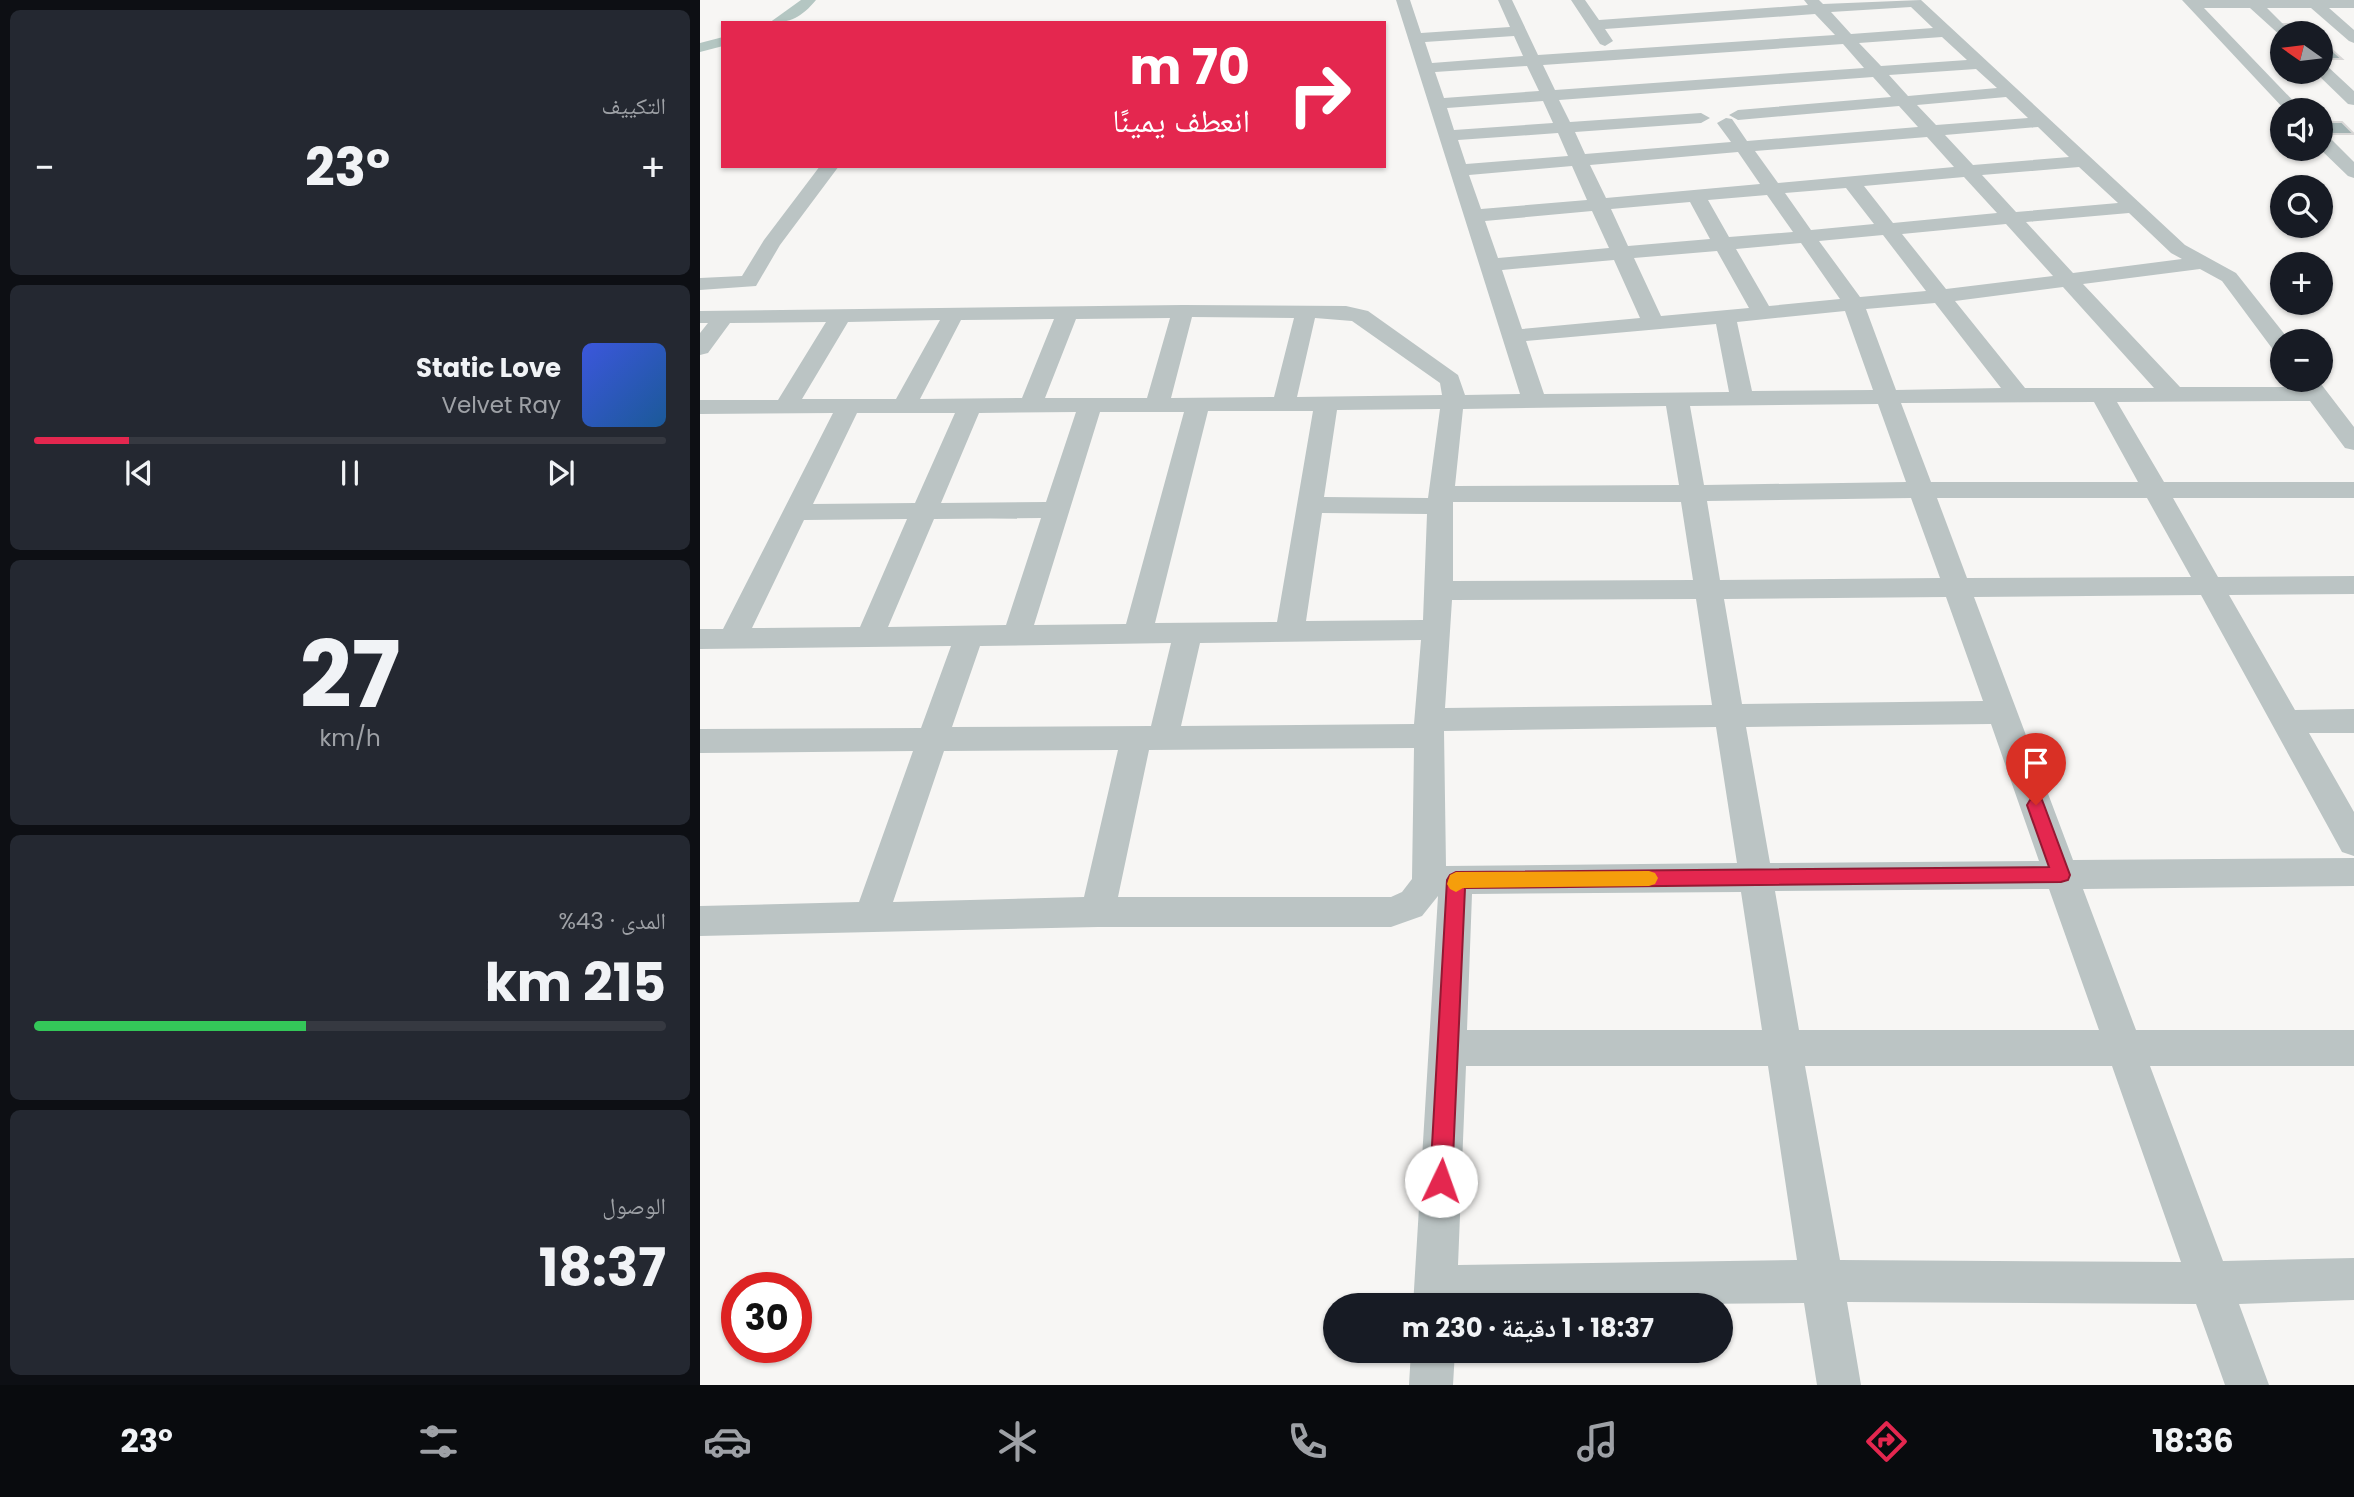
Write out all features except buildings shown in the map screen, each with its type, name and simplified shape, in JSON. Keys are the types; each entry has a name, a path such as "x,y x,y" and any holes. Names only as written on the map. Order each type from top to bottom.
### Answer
{"street":[{"path":"1397,0 1404,0 1534,400"},
{"path":"1505,0 1654,324"},
{"path":"1578,0 1615,56"},
{"path":"1642,0 1693,74"},
{"path":"1718,0 1827,139"},
{"path":"1595,25 1730,16 1815,5 1913,1 2039,122 2178,249 2229,277 2239,286 2270,329"},
{"path":"2190,2 2354,4"},
{"path":"2190,2 2283,98"},
{"path":"2312,2 2354,38"},
{"path":"2253,4 2271,21"},
{"path":"1815,5 2172,394"},
{"path":"1415,38 1519,31"},
{"path":"1437,104 1612,92 1693,74 1754,46 1946,32"},
{"path":"1425,68 1615,56 1693,74 1779,79 1979,64"},
{"path":"2257,71 2270,72"},
{"path":"2333,72 2344,72"},
{"path":"2333,82 2354,100"},
{"path":"1612,92 1650,154"},
{"path":"1732,119 1802,110 2009,92"},
{"path":"1447,136 1701,118 1699,113 1705,108 1734,110 1732,119 1742,146 1853,303 2246,1385"},
{"path":"1459,170 2039,122"},
{"path":"2333,151 2354,173"},
{"path":"1473,216 2081,161"},
{"path":"700,284 748,282 771,244 828,168"},
{"path":"1852,183 2018,395"},
{"path":"1695,195 1762,312"},
{"path":"1490,265 2133,207"},
{"path":"1513,336 1941,296 2200,262"},
{"path":"1157,405 1183,311"},
{"path":"1284,404 1306,311"},
{"path":"700,317 1329,311 1360,316 1450,380 1454,390 1441,500 1439,591 1434,630 1430,728 1442,880 1448,1048 1435,1293"},
{"path":"1031,405 1068,312"},
{"path":"904,406 954,314"},
{"path":"786,406 841,315"},
{"path":"700,348 724,317"},
{"path":"1725,317 1742,398"},
{"path":"700,407 1326,404 2172,394 2270,389"},
{"path":"2315,392 2354,443"},
{"path":"2102,395 2354,842"},
{"path":"1677,398 1839,1385"},
{"path":"1138,633 1198,404"},
{"path":"1290,631 1326,404"},
{"path":"733,637 849,405"},
{"path":"870,636 970,405"},
{"path":"1017,634 1090,405"},
{"path":"1310,505 1507,496 1692,493 2354,490"},
{"path":"795,512 1057,510"},
{"path":"1439,591 2354,585"},
{"path":"700,639 1434,630"},
{"path":"1098,912 1150,738 1188,632"},
{"path":"870,919 969,635"},
{"path":"700,741 1150,738 1729,717 2002,712"},
{"path":"2286,722 2354,721"},
{"path":"700,921 1098,912 1391,912 1408,908 1442,880 2354,872"},
{"path":"1448,1048 2354,1048"},
{"path":"1512,1293 1822,1281 2209,1283 2354,1279"},
{"path":"1431,1385 1432,1363"}],"waterway":[{"path":"780,21 795,13 809,0"},
{"path":"700,48 721,42"}],"slow traffic":[{"path":"1456,884 1456,880 1649,878"}],"route":[{"path":"1441,1181 1456,880 2061,875 2036,805"}]}
